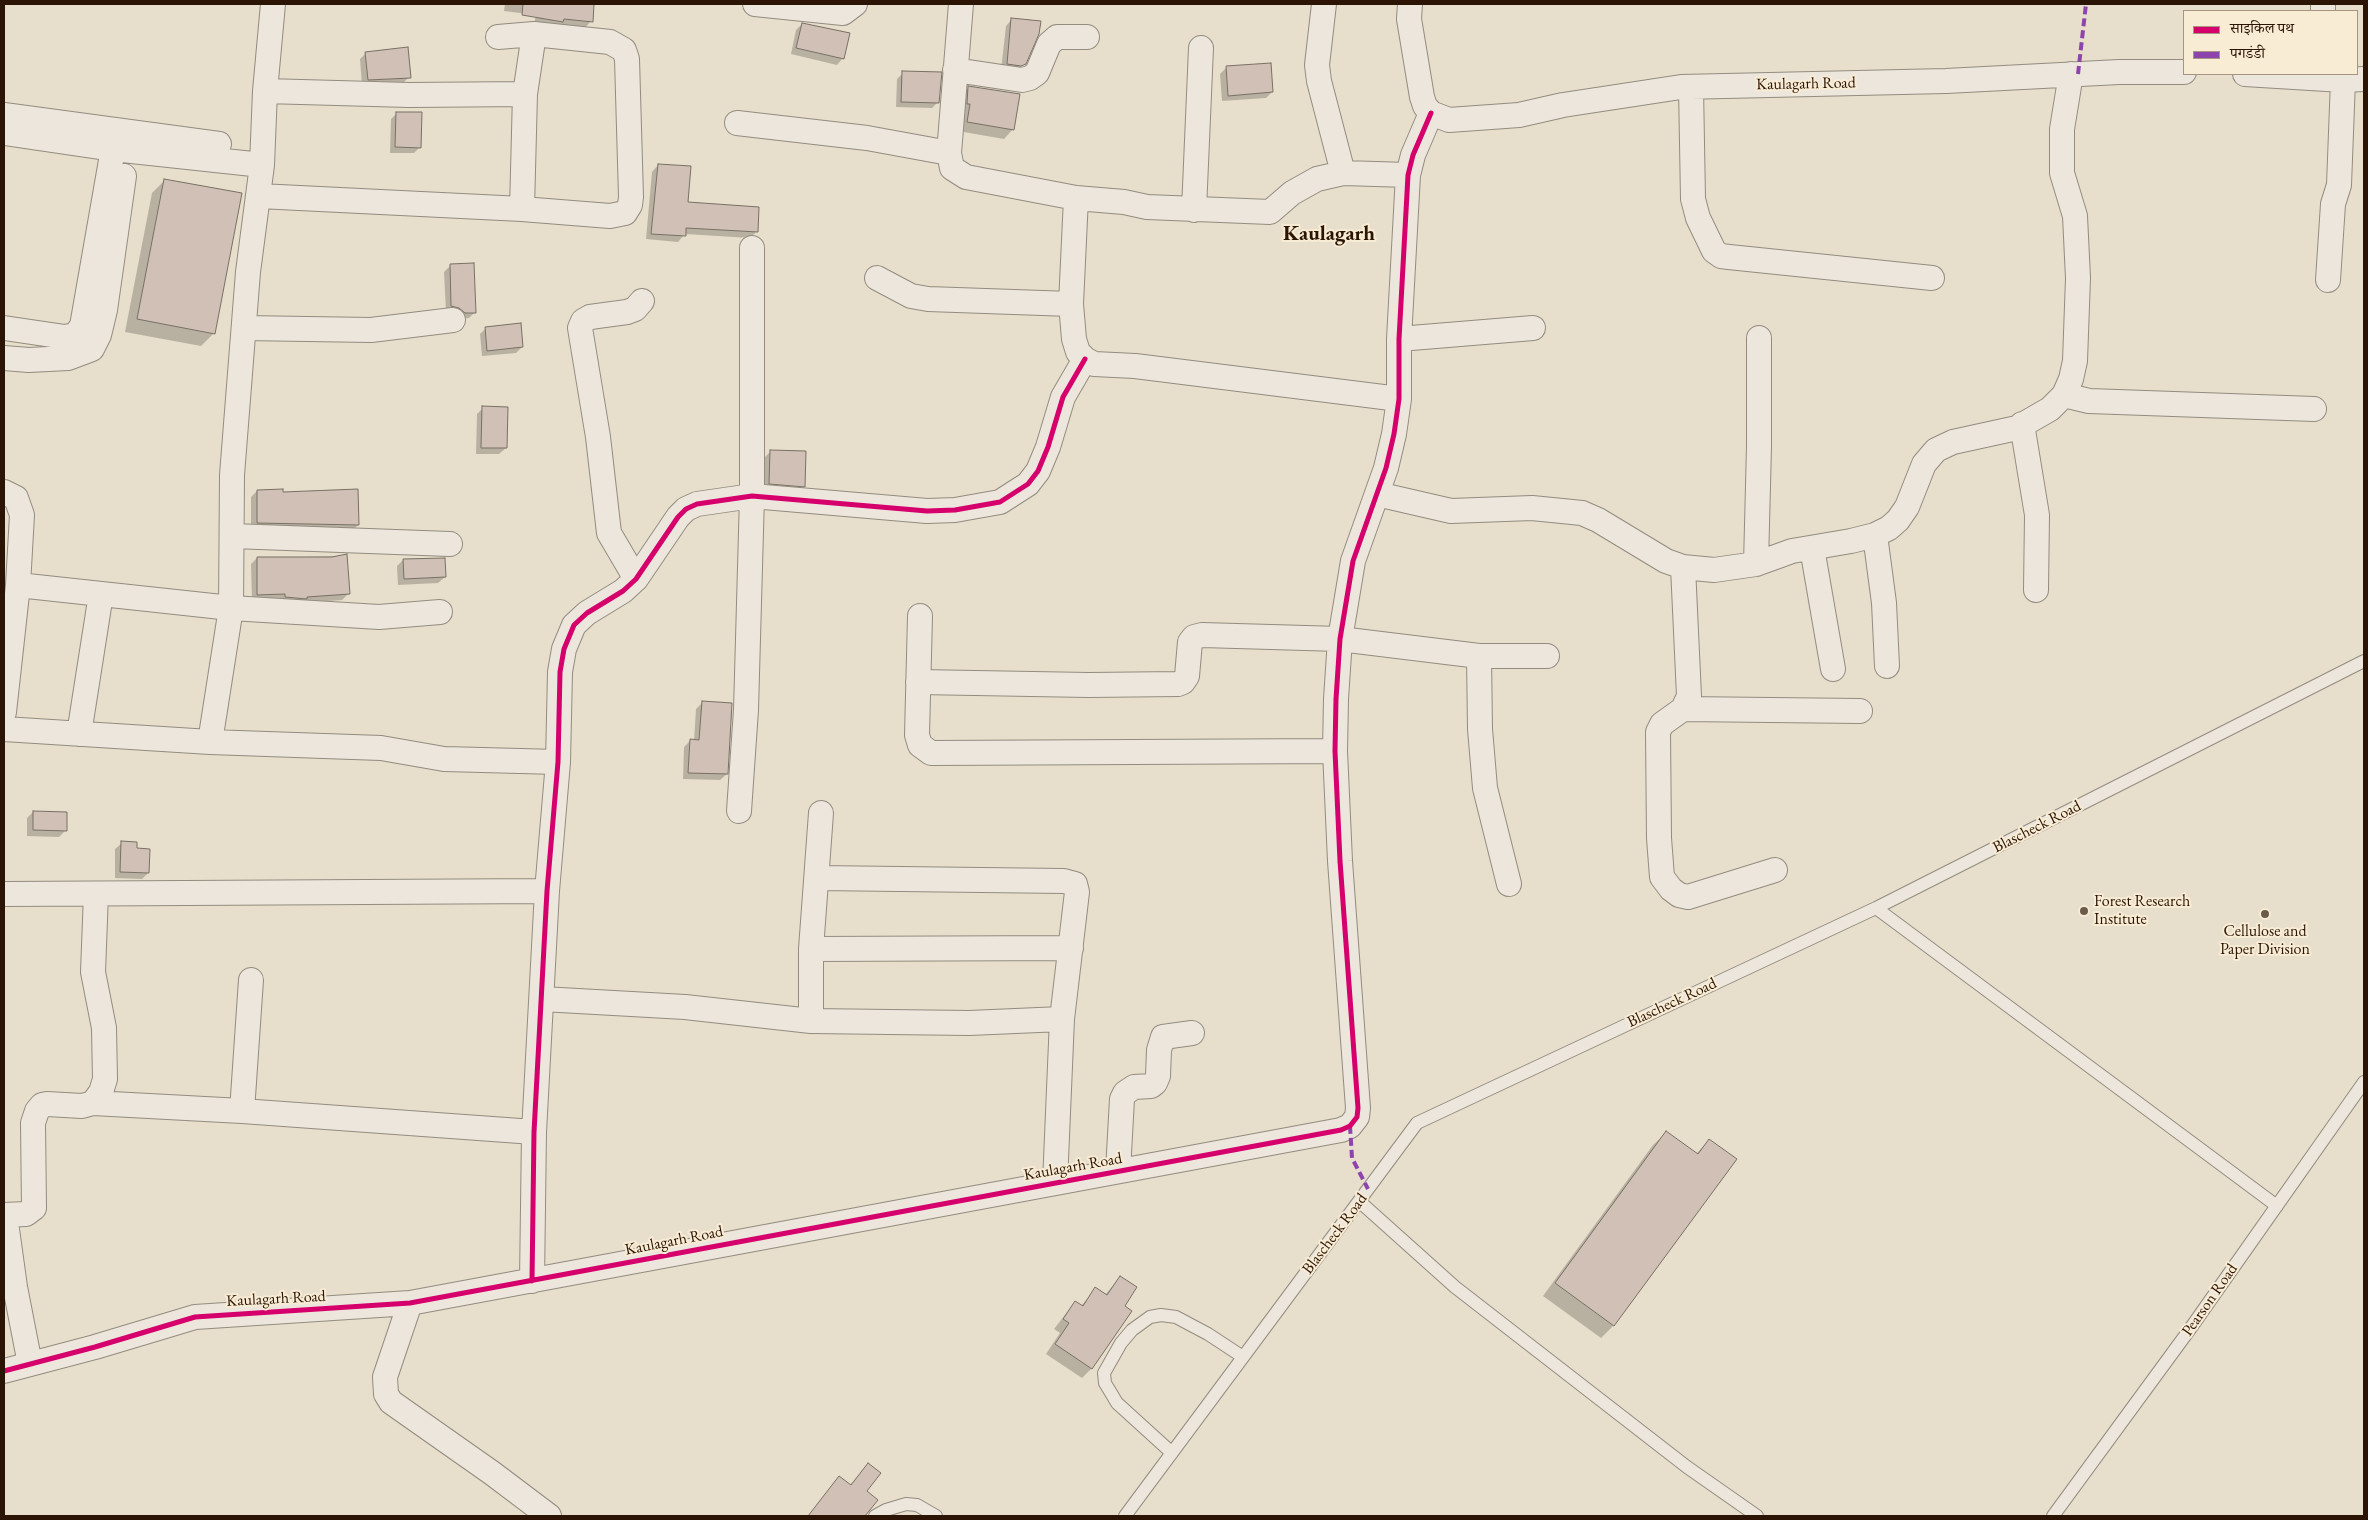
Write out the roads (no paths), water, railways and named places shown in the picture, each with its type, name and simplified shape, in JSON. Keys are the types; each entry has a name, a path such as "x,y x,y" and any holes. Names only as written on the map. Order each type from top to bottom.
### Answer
{"street":[{"path":"210,742 231,608 232,475 248,272 262,165 265,91 273,4"},
{"path":"755,4 843,14 855,4"},
{"path":"1324,4 1317,65 1319,81 1342,173"},
{"path":"920,616 916,735 924,749 939,754 1335,751 1340,639 1353,561 1394,434 1399,399 1399,339 1408,175 1413,155 1431,114 1425,106 1422,97 1415,65 1409,19 1410,4"},
{"path":"954,5 955,70 949,153 952,168 966,177 1076,198 1194,210 1270,212 1292,193 1317,179 1342,173 1408,175"},
{"path":"522,210 525,94 534,34"},
{"path":"259,196 617,216 625,214 630,205 631,197 627,59 624,50 610,42 534,34 498,37"},
{"path":"955,70 1022,80 1030,78 1037,73 1049,44 1057,37 1087,37"},
{"path":"1194,210 1201,48"},
{"name":"Kaulagarh Road","path":"1431,114 1441,118 1462,120 1519,115 1563,105 1691,87 1946,81 2071,74 2183,72"},
{"path":"1376,494 1451,512 1532,508 1582,513 1598,520 1666,561 1682,567 1714,570 1756,564 1792,551 1875,535 1898,520 1907,507 1924,464 1936,450 1954,442 2017,428 2050,410 2064,395 2071,379 2075,361 2078,278 2074,216 2062,173 2062,129 2071,74"},
{"path":"2276,75 2339,77 2339,185 2333,204 2328,280"},
{"path":"1691,87 1693,199 1705,237 1714,251 1729,257 1932,278"},
{"path":"265,91 409,95 525,94"},
{"path":"4,115 219,144"},
{"path":"737,123 867,138 949,153"},
{"path":"4,133 113,149 262,165"},
{"path":"4,328 65,337 75,335 82,326 113,149"},
{"path":"4,358 29,360 68,358 92,349 99,335 105,310 124,176"},
{"path":"1076,198 1071,304 1074,339 1078,352 1085,359 1094,364 1135,366 1399,399"},
{"path":"738,811 746,710 752,496 752,248"},
{"path":"877,278 911,296 928,299 1071,304"},
{"path":"636,579 609,533 598,437 580,328 583,320 590,317 627,312 635,309 642,301"},
{"path":"244,328 372,330 452,320"},
{"path":"1399,339 1533,328"},
{"path":"1756,564 1760,446 1759,338"},
{"path":"532,1281 534,1132 547,891 558,762 560,672 564,649 574,624 587,612 623,591 636,579 668,530 686,509 697,504 752,496 927,511 955,510 1000,502 1028,484 1038,471 1048,447 1063,398 1085,359"},
{"path":"2064,395 2089,401 2314,409"},
{"path":"2022,424 2037,515 2036,590"},
{"path":"4,492 16,498 22,515 18,585 4,712"},
{"path":"1875,535 1884,603 1887,666"},
{"path":"232,536 450,544"},
{"path":"1812,548 1833,669"},
{"path":"1682,567 1689,696 1683,709 1662,724 1658,732 1662,877 1671,889 1679,895 1688,897 1775,870"},
{"path":"18,585 231,608 378,617 440,612"},
{"path":"79,734 101,594"},
{"path":"918,682 1089,685 1178,684 1184,682 1187,676 1190,642 1194,637 1202,635 1340,639 1479,656 1547,656"},
{"path":"1479,656 1480,728 1485,788 1509,884"},
{"path":"1683,709 1860,711"},
{"path":"4,729 210,742 381,748 444,759 558,762"},
{"name":"Kaulagarh Road","path":"4,1371 195,1317 410,1303 1341,1130 1350,1126 1357,1117 1358,1108 1340,861 1335,751"},
{"path":"811,1021 811,949 818,878 821,813"},
{"path":"818,878 1070,882 1074,884 1078,892 1062,1019 1055,1182"},
{"path":"4,894 547,891"},
{"path":"93,1103 102,1092 104,1079 104,1028 93,972 96,894"},
{"path":"811,949 1071,948"},
{"path":"242,1111 251,980"},
{"path":"542,999 684,1007 811,1021 969,1024 1062,1019"},
{"path":"1118,1171 1122,1098 1124,1093 1134,1086 1151,1086 1155,1083 1158,1076 1159,1050 1163,1037 1192,1033"},
{"path":"30,1364 15,1287 4,1215 26,1214 34,1208 33,1123 37,1111 46,1104 82,1106 93,1103 242,1111 534,1132"},
{"path":"410,1303 386,1377 386,1394 391,1402 492,1473 549,1516"}],"lane":[{"name":"Blascheck Road","path":"1125,1516 1417,1123 1876,908 2364,661"},
{"path":"1876,908 2277,1206"},
{"name":"Pearson Road","path":"2053,1516 2277,1206 2364,1082"},
{"path":"1359,1201 1455,1287 1688,1467 1757,1516"},
{"path":"1172,1453 1117,1403 1107,1388 1104,1373 1121,1343 1136,1326 1150,1317 1161,1315 1176,1317 1190,1323 1243,1358"},
{"path":"875,1516 886,1510 906,1504 917,1505 936,1516"}],"place":[{"name":"Forest Research Institute","path":"2084,911"},
{"name":"Cellulose and Paper Division","path":"2265,914"}],"district":[{"name":"Kaulagarh","path":"1329,234"}]}
